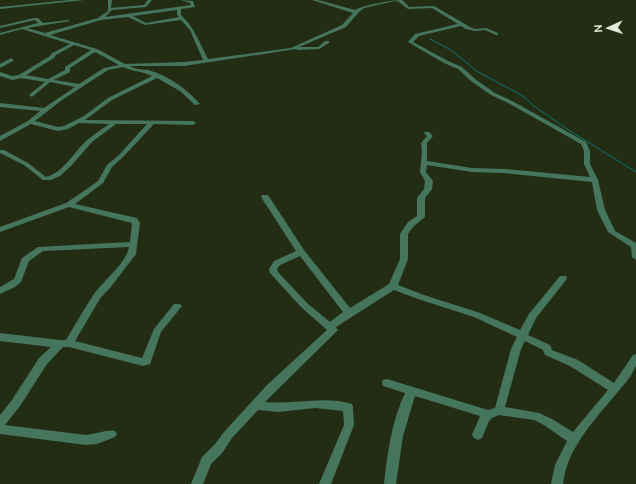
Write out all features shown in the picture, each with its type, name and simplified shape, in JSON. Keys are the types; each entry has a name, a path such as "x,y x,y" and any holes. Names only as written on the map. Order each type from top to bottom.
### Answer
{"street":[{"path":"0,8 82,0"},
{"path":"100,19 107,15 110,9 110,0"},
{"path":"110,9 145,6 150,0"},
{"path":"43,35 100,19 194,6 192,2 182,0"},
{"path":"314,0 356,12"},
{"path":"292,49 344,26 356,12 363,7 395,0 408,8 435,7 472,29 486,29 496,34"},
{"path":"178,9 179,15 192,30 206,61"},
{"path":"130,16 145,24 183,18"},
{"path":"0,27 34,19 42,24"},
{"path":"0,34 42,24 68,21"},
{"path":"462,24 417,35 410,42 460,68 473,80 494,94 584,143 587,151 587,164 595,180 601,210 612,232 635,246 636,257"},
{"path":"23,28 95,50 133,70 143,71 166,80 182,90 197,104"},
{"path":"0,139 30,122 60,99 102,71 125,65 173,65 292,49 319,48 327,42 314,39"},
{"path":"0,74 12,78 21,76 52,57 54,54 73,44"},
{"path":"32,95 50,80 68,71 67,68 95,50"},
{"path":"0,66 11,60"},
{"path":"21,76 81,86"},
{"path":"30,122 62,130 79,122 110,99 156,76"},
{"path":"0,105 46,110"},
{"path":"79,122 193,124"},
{"path":"2,151 26,164 45,179 53,178 77,157 90,142 116,122"},
{"path":"0,230 69,205 101,182 109,166 121,156 152,123"},
{"path":"329,327 393,286 404,259 404,234 411,224 421,216 421,198 428,189 429,181 423,172 425,152 424,142 430,136 427,133"},
{"path":"424,163 472,170 504,171 595,180"},
{"path":"265,197 301,252 349,313"},
{"path":"0,423 16,403 43,361 65,344 98,294 107,286 132,254 136,223 134,220 69,205"},
{"path":"0,291 18,280 25,260 41,249 134,244"},
{"path":"197,484 206,461 298,361 333,330 304,305 274,273 273,269 277,263 301,252"},
{"path":"500,411 516,348 532,316 563,278"},
{"path":"393,286 421,297 477,315 547,348 548,352 574,362 615,389"},
{"path":"0,337 65,344 143,362 146,361 157,331 177,306"},
{"path":"556,484 562,461 581,429 629,371 636,358"},
{"path":"387,383 488,414 500,411 535,416 548,422 575,440"},
{"path":"390,484 399,433 408,397 412,390"},
{"path":"256,405 279,408 315,404 348,407 349,425 325,484"},
{"path":"478,435 484,419 488,414"},
{"path":"0,429 86,440 97,440 111,434"}],"waterway":[{"path":"430,39 451,50 478,72 523,96 534,106 567,129 636,172"}]}
